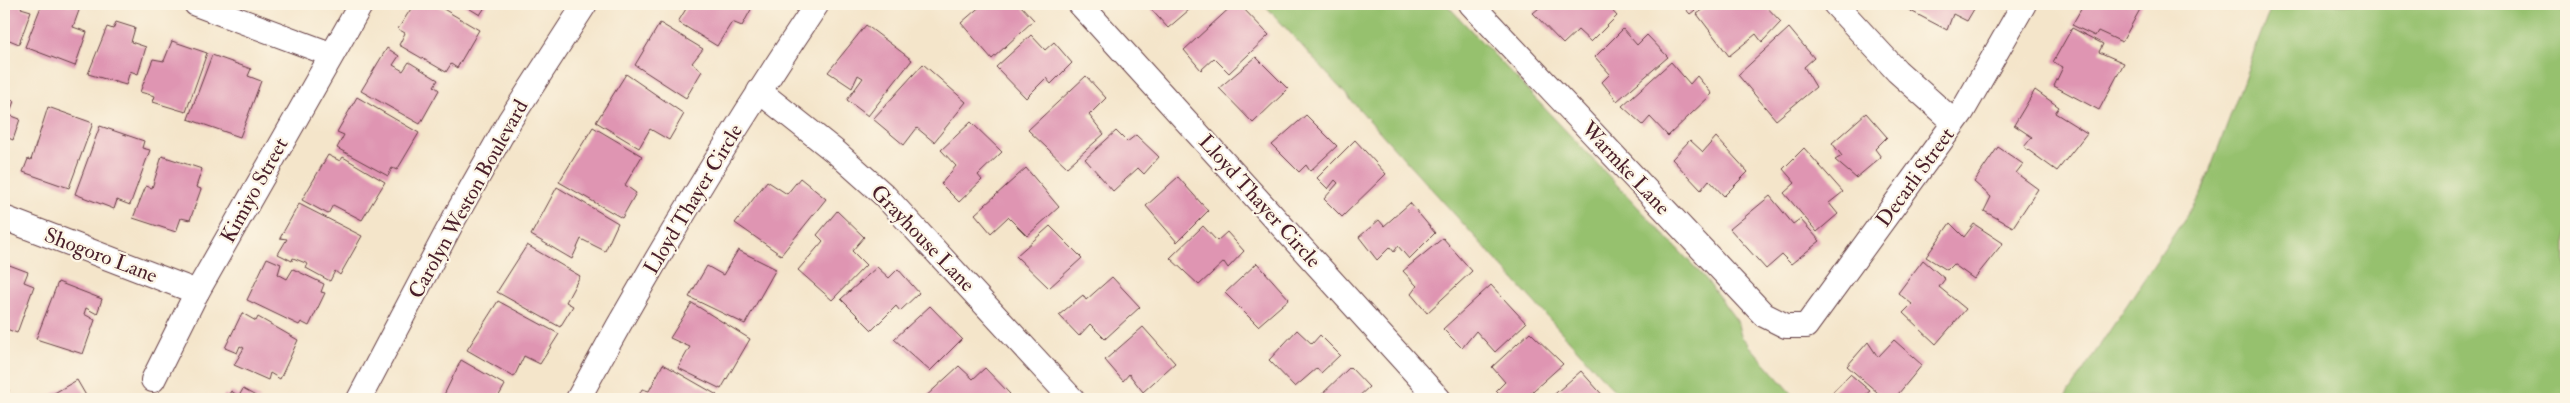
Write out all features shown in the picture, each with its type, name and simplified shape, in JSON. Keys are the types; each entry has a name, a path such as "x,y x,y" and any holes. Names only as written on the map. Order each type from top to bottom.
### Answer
{"street":[{"path":"196,4 330,54"},
{"name":"Kimiyo Street","path":"153,380 197,292 360,4"},
{"name":"Carolyn Weston Boulevard","path":"359,399 450,226 510,120 585,4"},
{"name":"Lloyd Thayer Circle","path":"578,399 623,315 759,91 817,4"},
{"name":"Lloyd Thayer Circle","path":"1080,4 1439,399"},
{"name":"Warmke Lane","path":"1471,4 1764,315 1786,326"},
{"path":"1835,4 1897,71 1954,122"},
{"name":"Decarli Street","path":"1786,326 1806,326 1954,122 2024,4"},
{"name":"Grayhouse Lane","path":"759,91 837,153 884,195 1072,399"},
{"name":"Shogoro Lane","path":"4,218 197,292"}],"green space":[{"path":"1264,4 1446,4 1705,278 1737,321 1741,336 1797,399 1622,399"},
{"path":"2272,4 2566,4 2566,399 2064,399 2201,194"}],"building":[{"path":"4,4 23,4 21,8 31,11 19,44 7,39 4,47"},
{"path":"42,4 81,5 73,27 87,32 75,66 25,47"},
{"path":"414,4 435,4 479,30 457,68 451,64 446,72 399,45 405,33 398,29"},
{"path":"462,4 487,4 480,15"},
{"path":"689,4 754,4 742,26 732,22 717,46 678,22"},
{"path":"983,4 1019,4 1034,20 992,59 961,23"},
{"path":"1151,4 1196,4 1168,28 1148,6"},
{"path":"1234,4 1239,4 1269,35 1229,73 1214,58 1201,70 1184,50"},
{"path":"1544,4 1606,4 1617,16 1591,42 1578,30 1563,44 1533,13"},
{"path":"1681,4 1703,4 1690,14"},
{"path":"1711,4 1744,4 1746,6 1764,4 1781,22 1762,42 1756,34 1729,56 1697,14"},
{"path":"1907,4 1977,4 1967,21 1953,14 1947,30 1905,8"},
{"path":"2084,4 2143,4 2122,42 2098,31 2095,36 2072,25"},
{"path":"116,22 135,28 131,42 146,47 138,74 130,71 126,85 88,74 107,27 113,29"},
{"path":"660,23 703,49 692,63 702,71 686,98 635,65"},
{"path":"866,25 912,60 868,116 847,100 863,78 858,75 852,88 828,72"},
{"path":"1789,28 1814,58 1804,67 1816,87 1776,120 1738,75"},
{"path":"2072,28 2103,44 2099,52 2124,63 2099,110 2054,86 2063,67 2053,62"},
{"path":"1623,29 1637,45 1647,35 1668,57 1617,101 1602,82 1610,74 1595,57"},
{"path":"1031,35 1045,50 1054,42 1072,63 1051,84 1046,78 1026,98 996,67"},
{"path":"172,41 207,53 186,112 153,102 155,96 140,92 153,59 164,61"},
{"path":"387,48 399,56 393,65 403,71 409,62 438,80 434,86 439,90 420,124 361,91"},
{"path":"212,55 251,69 248,76 261,81 240,137 188,119"},
{"path":"1256,57 1288,89 1253,123 1219,88"},
{"path":"1671,62 1690,84 1697,76 1712,94 1668,136 1650,117 1643,125 1622,106"},
{"path":"923,64 966,102 934,142 917,128 904,145 873,119"},
{"path":"626,74 684,114 669,140 650,129 639,148 596,122"},
{"path":"1086,76 1106,98 1089,115 1104,134 1067,167 1028,130"},
{"path":"2035,90 2059,107 2055,113 2087,133 2057,171 2024,147 2032,137 2014,125"},
{"path":"4,97 14,101 9,115 20,119 13,140 4,136"},
{"path":"357,97 419,133 397,170 392,168 388,176 337,148 344,135 337,132"},
{"path":"48,107 93,123 69,188 23,172 28,159 31,160"},
{"path":"1866,113 1887,137 1875,149 1881,157 1856,178 1835,160 1842,156 1832,143"},
{"path":"1306,115 1337,146 1310,171 1306,165 1299,172 1272,145"},
{"path":"971,122 1002,152 978,175 982,180 959,202 941,184 956,166 941,150"},
{"path":"100,126 144,141 142,148 150,150 130,205 117,200 114,209 75,194"},
{"path":"593,127 642,156 625,185 636,193 622,218 559,182"},
{"path":"1116,131 1127,142 1136,135 1159,157 1144,174 1138,168 1113,191 1085,159"},
{"path":"1716,137 1748,172 1724,196 1709,180 1701,190 1672,159 1690,140 1703,152"},
{"path":"1355,140 1386,174 1342,217 1324,199 1338,183 1335,180 1328,189 1317,178"},
{"path":"1998,147 2023,164 2016,173 2038,189 2013,227 1984,211 1991,197 1974,182"},
{"path":"1804,148 1843,192 1829,203 1838,214 1817,232 1784,193 1795,183 1783,169"},
{"path":"328,155 340,161 343,157 385,182 362,220 333,205 328,214 302,200"},
{"path":"162,156 202,169 196,187 201,189 190,220 181,218 176,232 133,218 146,186 152,188"},
{"path":"1026,168 1059,207 1027,236 1008,217 991,233 975,214"},
{"path":"1178,177 1208,211 1177,242 1146,206"},
{"path":"800,178 826,199 781,255 735,223 767,181 787,194"},
{"path":"557,187 618,223 605,251 581,239 572,259 531,235"},
{"path":"1770,196 1793,224 1800,219 1820,241 1791,264 1782,255 1766,269 1730,229"},
{"path":"1410,203 1435,233 1409,259 1398,246 1394,252 1390,247 1377,260 1359,237 1379,220 1384,226"},
{"path":"299,204 362,236 340,275 335,271 330,281 306,268 308,264 293,258 292,261 278,254 287,239 280,238"},
{"path":"837,211 864,237 852,251 866,265 832,300 798,270 823,241 817,235"},
{"path":"1950,223 1964,237 1974,224 2003,243 1974,279 1953,264 1947,270 1926,257"},
{"path":"1050,226 1082,258 1049,288 1016,256"},
{"path":"1203,226 1217,241 1227,232 1244,251 1228,268 1224,262 1199,285 1170,258"},
{"path":"1443,238 1472,271 1427,313 1411,294 1417,286 1403,271"},
{"path":"527,245 580,276 566,302 573,306 560,327 497,292"},
{"path":"738,250 776,269 745,324 689,297 707,266 723,275"},
{"path":"267,258 281,264 278,274 287,279 293,269 324,284 321,292 325,293 309,326 301,322 299,325 247,300"},
{"path":"1923,260 1945,279 1939,287 1966,309 1936,344 1903,313 1912,304 1898,293"},
{"path":"4,263 28,272 24,282 34,286 17,333 4,328"},
{"path":"1257,263 1289,299 1258,326 1225,293"},
{"path":"877,267 889,278 898,269 919,293 900,311 896,306 872,330 841,299"},
{"path":"1112,277 1140,307 1105,339 1090,324 1079,336 1059,315 1083,295 1086,300"},
{"path":"58,282 102,299 97,314 86,308 84,314 95,320 83,354 36,339"},
{"path":"1491,285 1526,323 1495,352 1476,331 1462,348 1443,329"},
{"path":"498,301 559,334 540,364 524,356 514,377 467,350"},
{"path":"692,303 750,339 721,389 678,368 690,347 670,338"},
{"path":"930,306 962,339 930,371 894,339"},
{"path":"242,313 256,321 258,317 298,340 280,379 270,373 268,380 234,365 244,348 240,346 237,353 225,348"},
{"path":"1143,327 1175,363 1143,392 1129,374 1123,381 1105,360"},
{"path":"1297,330 1312,344 1320,335 1340,355 1321,373 1317,368 1295,387 1269,360"},
{"path":"1530,332 1563,364 1524,399 1504,399 1496,391 1505,382 1492,367"},
{"path":"1894,340 1922,365 1894,399 1885,399 1847,366 1868,342 1878,357"},
{"path":"461,360 505,385 497,399 442,399"},
{"path":"663,364 717,395 715,399 637,399 642,389 649,391"},
{"path":"959,366 973,379 985,368 1010,394 1005,399 923,399"},
{"path":"1350,367 1369,387 1356,399 1317,399"},
{"path":"1581,371 1606,399 1549,399"},
{"path":"1850,374 1870,391 1865,395 1869,399 1826,399"},
{"path":"77,380 88,399 44,399"},
{"path":"4,388 9,390 6,399 4,399"},
{"path":"243,389 261,399 222,399 225,394 228,396 231,391 239,396"}]}
